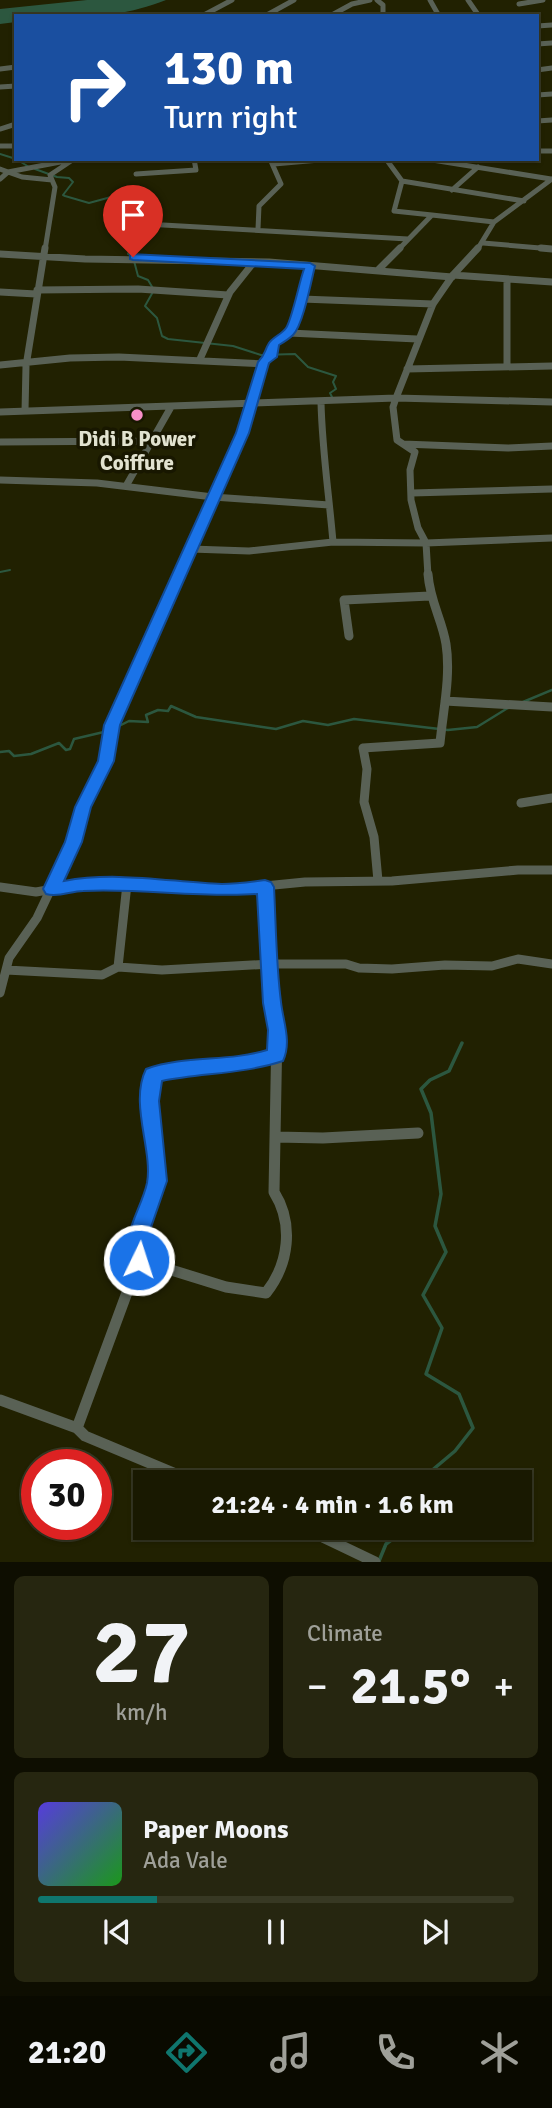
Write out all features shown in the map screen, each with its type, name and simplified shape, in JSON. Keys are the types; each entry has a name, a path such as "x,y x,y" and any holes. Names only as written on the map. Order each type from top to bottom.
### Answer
{"street":[{"path":"206,14 232,0"},
{"path":"268,14 293,0"},
{"path":"334,14 352,4 370,0"},
{"path":"520,4 543,0"},
{"path":"0,179 8,172 65,161"},
{"path":"25,411 26,366 36,292 56,194 50,175 72,161"},
{"path":"136,174 196,170 194,161"},
{"path":"258,229 259,206 281,184 272,162 292,161"},
{"path":"387,161 402,181 524,201"},
{"path":"439,161 552,179"},
{"path":"492,169 498,161"},
{"path":"452,190 478,167"},
{"path":"0,169 22,177 52,180"},
{"path":"378,881 374,837 364,802 367,769 363,748 440,743 445,701 446,643 430,596 426,542 421,536 412,493 410,472 415,452 397,440 394,423 396,398 433,304 453,276 483,243 494,222 552,179"},
{"path":"402,181 394,211 494,222"},
{"path":"379,269 432,215"},
{"path":"128,223 408,239"},
{"path":"483,243 552,249"},
{"path":"0,254 14,252 43,257 148,257 254,262 552,282"},
{"path":"200,359 205,341 228,295 247,267 254,262"},
{"path":"0,993 9,958 37,918 74,842 83,807 106,761 112,729 253,404 264,362 271,357 274,344 289,333 302,299 310,266"},
{"path":"507,279 507,366"},
{"path":"0,292 138,289 228,295"},
{"path":"302,299 433,304"},
{"path":"289,333 417,339"},
{"path":"0,365 26,366 68,358 200,359 265,364"},
{"path":"407,369 552,366"},
{"path":"0,412 396,398 552,401"},
{"path":"321,402 322,453 329,489 333,542"},
{"path":"126,486 171,407"},
{"path":"0,442 150,441"},
{"path":"401,444 508,449 552,446"},
{"path":"0,480 34,479 329,505"},
{"path":"412,493 552,489"},
{"path":"191,549 249,551 333,542 552,538"},
{"path":"349,636 344,600 430,596"},
{"path":"445,701 552,707"},
{"path":"521,803 552,798"},
{"path":"0,887 36,892 81,884 127,884 222,890 305,882 378,881 552,870"},
{"path":"118,967 127,884"},
{"path":"139,1260 226,1287 266,1293 275,1284 281,1266 287,1222 282,1202 274,1192 277,1030 272,1003 265,887"},
{"path":"6,970 102,975 118,967 162,970 270,964 346,964 359,968 392,969 453,964 492,966 518,959 552,964"},
{"path":"77,1427 139,1260 138,1236 157,1181 150,1101 153,1074 207,1065 256,1061 276,1055"},
{"path":"276,1136 323,1138 418,1133"},
{"path":"0,1400 77,1427 85,1436 166,1470"},
{"path":"329,1540 375,1562"}],"shaded area":[{"path":"87,0 166,0 147,7 110,14 14,14 14,22 0,24 0,9"}],"waterway":[{"path":"0,154 14,158"},
{"path":"19,161 29,167"},
{"path":"35,169 57,177 69,178 73,182 63,195 65,196 89,203 111,197 117,201 115,208 123,216 116,233 131,247 128,254 133,257 138,276 148,280 154,290 145,306 157,318 162,336 168,339 233,346 261,355 295,354 308,367 336,376 333,382 336,389 330,393 333,399"},
{"path":"0,572 10,570"},
{"path":"523,702 552,690"},
{"path":"115,728 129,721 148,722 146,715 158,710 168,711 171,706 196,717 276,729 303,721 328,725 354,719 448,730 477,727 511,706"},
{"path":"0,752 9,751 14,756 31,754 59,743 66,750 70,749 74,739 108,731"},
{"path":"432,1470 455,1451 473,1428 459,1394 426,1374 442,1328 423,1295 446,1252 435,1226 441,1194 431,1113 421,1089 430,1080 449,1071 462,1043"},
{"path":"379,1561 386,1544 391,1540"}],"place":[{"name":"Didi B Power Coiffure","path":"137,415"}],"route":[{"path":"133,257 310,266 297,309 297,318 289,333 274,344 271,357 264,362 243,433 112,725 106,761 83,807 74,842 52,889 81,884 177,885 222,890 265,887 272,1003 277,1030 276,1055 256,1061 207,1065 153,1074 150,1101 157,1181 138,1236 139,1260"}]}
